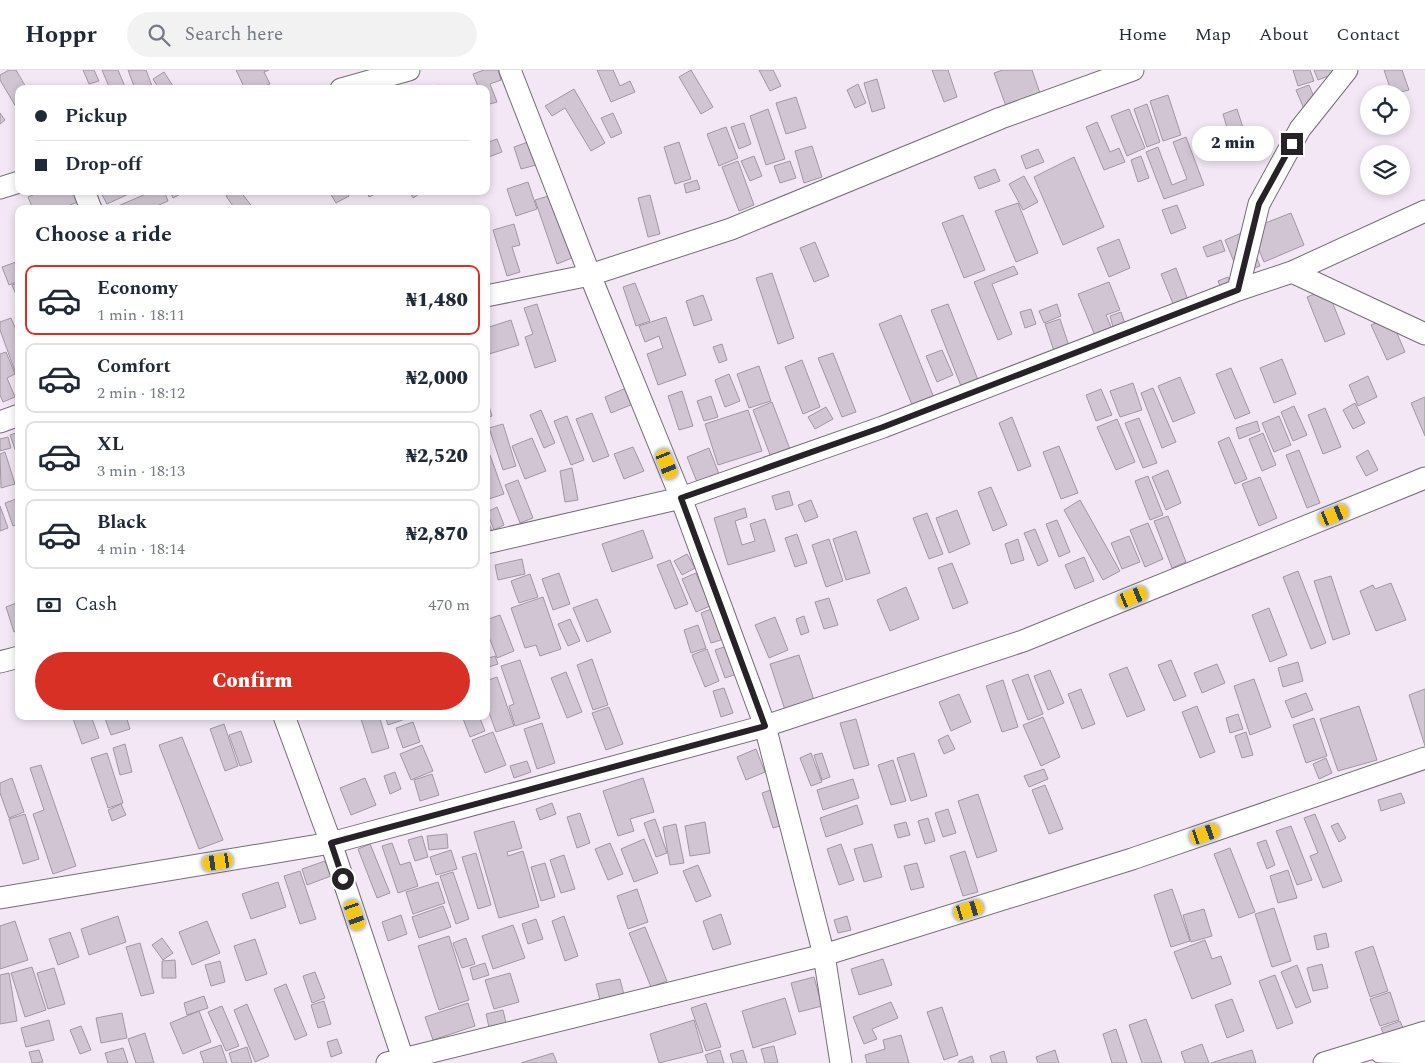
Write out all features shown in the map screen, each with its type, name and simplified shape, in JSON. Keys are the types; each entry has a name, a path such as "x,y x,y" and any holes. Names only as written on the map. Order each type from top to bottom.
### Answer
{"street":[{"path":"355,85 409,70"},
{"path":"510,70 590,275 681,498 765,726 824,955 841,1063"},
{"path":"490,295 590,275 730,229 1001,118 1133,70"},
{"path":"1238,290 1259,204 1300,129 1347,70"},
{"path":"0,188 15,183"},
{"path":"490,542 681,498 892,423 1238,290 1292,272 1425,211"},
{"path":"1292,272 1425,334"},
{"path":"0,422 15,416"},
{"path":"0,898 331,843 765,726 1023,641 1425,478"},
{"path":"0,662 15,658"},
{"path":"285,720 331,843 395,1061 824,955 1132,859 1425,758"},
{"path":"1324,1063 1425,1032"},
{"path":"1360,1052 1425,1054"}],"building":[{"path":"9,70 16,70 25,85 15,85 15,105 0,80 0,75"},
{"path":"83,70 94,70 99,81 89,84"},
{"path":"102,70 118,70 124,85 108,85"},
{"path":"128,70 146,70 152,85 134,85"},
{"path":"236,70 269,70 264,72 270,84 243,85"},
{"path":"484,70 498,70 501,80 490,84 497,102 490,104 490,85 477,85 473,74"},
{"path":"597,70 613,70 620,86 630,81 635,92 611,102"},
{"path":"691,70 713,107 701,114 679,77"},
{"path":"759,70 773,70 781,86 770,91"},
{"path":"932,70 948,70 957,97 944,102"},
{"path":"1003,70 1032,70 1041,96 1007,109 994,73"},
{"path":"1293,70 1310,70 1314,81 1298,86"},
{"path":"1314,70 1334,70 1336,73 1318,80"},
{"path":"1384,70 1402,70 1407,85 1389,85"},
{"path":"164,72 172,85 157,85 153,79"},
{"path":"877,79 885,108 872,112 864,83"},
{"path":"858,84 866,103 855,108 847,90"},
{"path":"1309,85 1317,104 1304,109 1296,90"},
{"path":"574,89 605,143 591,151 565,108 552,116 545,106"},
{"path":"1168,95 1181,135 1163,141 1150,101"},
{"path":"796,97 806,128 786,134 776,103"},
{"path":"1147,104 1160,142 1147,147 1134,109"},
{"path":"768,109 785,159 766,165 750,116"},
{"path":"1129,109 1145,148 1127,156 1111,116"},
{"path":"1237,109 1245,134 1230,138 1223,114"},
{"path":"0,113 5,120 0,124"},
{"path":"613,113 622,133 611,138 601,118"},
{"path":"1097,122 1110,152 1119,148 1125,162 1104,170 1086,127"},
{"path":"744,123 751,144 739,149 731,127"},
{"path":"726,127 738,158 719,166 707,134"},
{"path":"1186,137 1204,185 1164,199 1146,152 1158,147 1172,185 1187,179 1173,142"},
{"path":"497,139 502,152 490,156 490,142"},
{"path":"528,142 536,165 521,169 514,147"},
{"path":"679,142 691,179 675,184 664,147"},
{"path":"812,146 822,177 804,183 795,151"},
{"path":"1038,149 1044,162 1026,169 1021,156"},
{"path":"754,156 762,176 750,181 741,161"},
{"path":"1141,156 1149,178 1138,182 1131,160"},
{"path":"1074,157 1104,227 1063,245 1034,177"},
{"path":"738,161 754,205 739,211 722,167"},
{"path":"790,161 796,178 780,183 774,166"},
{"path":"995,169 1000,181 979,189 974,177"},
{"path":"1024,176 1038,202 1023,210 1009,184"},
{"path":"697,180 700,189 686,193 684,184"},
{"path":"528,182 537,209 516,216 507,189"},
{"path":"33,195 81,195 83,200 70,205 31,205 28,197"},
{"path":"102,195 126,195 107,204"},
{"path":"144,195 166,195 168,201 159,205 120,205"},
{"path":"243,195 251,205 232,205 226,196"},
{"path":"331,195 349,195 349,196 336,203"},
{"path":"552,195 572,258 557,264 535,200"},
{"path":"650,195 660,234 648,237 638,198"},
{"path":"1018,203 1038,253 1016,262 995,211"},
{"path":"1177,205 1186,228 1171,234 1162,210"},
{"path":"1291,213 1304,245 1264,262 1250,229"},
{"path":"963,215 985,270 964,278 942,223"},
{"path":"514,224 520,245 512,247 520,272 507,276 493,230"},
{"path":"1246,231 1260,266 1239,274 1225,240"},
{"path":"1119,239 1130,268 1109,277 1097,248"},
{"path":"1221,240 1225,251 1207,257 1203,247"},
{"path":"815,242 829,276 814,282 800,248"},
{"path":"15,262 15,283 9,285 2,267"},
{"path":"1014,266 1018,274 992,284 1012,334 998,340 974,282"},
{"path":"1176,268 1188,300 1174,306 1161,274"},
{"path":"772,273 794,338 778,344 756,278"},
{"path":"1228,277 1233,289 1223,293 1218,281"},
{"path":"1109,282 1120,310 1106,315 1115,336 1098,343 1078,294"},
{"path":"635,283 650,321 636,326 623,287"},
{"path":"1327,289 1345,334 1325,342 1307,297"},
{"path":"703,295 712,320 694,326 686,301"},
{"path":"537,304 556,361 535,368 525,337 533,334 524,308"},
{"path":"948,304 978,380 961,386 931,310"},
{"path":"1057,304 1061,316 1044,323 1039,311"},
{"path":"1031,309 1036,324 1025,328 1020,312"},
{"path":"1121,312 1127,330 1115,334 1110,316"},
{"path":"901,315 936,403 915,412 879,324"},
{"path":"666,317 686,375 658,385 647,354 663,348 659,336 645,342 639,326"},
{"path":"1390,317 1405,352 1387,360 1371,325"},
{"path":"11,318 15,328 15,371 0,330 0,322"},
{"path":"1060,319 1069,346 1054,351 1045,324"},
{"path":"511,320 519,345 490,354 490,327"},
{"path":"722,344 727,360 719,363 713,347"},
{"path":"942,350 953,375 937,382 926,356"},
{"path":"6,352 15,374 7,378 15,397 3,402 0,395 0,354"},
{"path":"833,353 856,412 842,417 818,358"},
{"path":"1282,359 1296,394 1274,403 1260,368"},
{"path":"802,360 820,407 803,414 785,367"},
{"path":"759,366 771,401 749,408 737,374"},
{"path":"1231,368 1250,413 1235,419 1216,374"},
{"path":"729,374 740,401 725,407 715,380"},
{"path":"1368,376 1377,397 1358,406 1349,385"},
{"path":"1180,377 1195,413 1173,422 1158,386"},
{"path":"1133,383 1142,410 1120,417 1110,391"},
{"path":"626,388 633,404 611,413 605,397"},
{"path":"1153,388 1176,442 1162,448 1141,393"},
{"path":"1101,389 1112,415 1096,421 1086,395"},
{"path":"682,391 693,426 679,430 668,396"},
{"path":"711,396 718,417 704,421 697,401"},
{"path":"1425,397 1425,436 1411,403"},
{"path":"772,402 791,452 772,460 753,410"},
{"path":"1355,403 1365,423 1353,429 1343,410"},
{"path":"1294,406 1307,435 1293,441 1281,412"},
{"path":"826,407 833,419 815,429 808,417"},
{"path":"1325,408 1341,447 1323,454 1308,415"},
{"path":"541,410 555,443 544,448 530,415"},
{"path":"748,410 762,451 718,465 705,424"},
{"path":"592,413 609,456 593,462 576,419"},
{"path":"567,416 584,460 571,465 554,421"},
{"path":"1279,416 1291,445 1274,452 1262,423"},
{"path":"1012,417 1031,466 1018,471 999,423"},
{"path":"1139,418 1157,463 1143,468 1125,423"},
{"path":"1117,419 1135,462 1116,470 1097,427"},
{"path":"1257,421 1260,431 1239,439 1236,428"},
{"path":"503,424 516,466 503,470 490,428"},
{"path":"15,433 15,449 10,435"},
{"path":"1263,433 1276,465 1262,471 1249,439"},
{"path":"8,437 11,448 0,451 0,439"},
{"path":"1229,437 1247,479 1235,484 1218,442"},
{"path":"532,438 546,471 525,479 512,446"},
{"path":"1059,446 1078,493 1061,499 1043,452"},
{"path":"633,447 644,471 624,479 614,454"},
{"path":"709,448 719,474 697,482 687,457"},
{"path":"1299,450 1320,503 1307,508 1286,455"},
{"path":"1368,450 1378,470 1366,476 1356,457"},
{"path":"5,452 15,484 1,488 0,454"},
{"path":"490,455 504,494 490,499"},
{"path":"572,468 578,500 565,502 560,471"},
{"path":"1168,470 1181,503 1166,510 1152,477"},
{"path":"1148,476 1163,515 1150,520 1135,481"},
{"path":"1260,477 1277,518 1259,526 1242,484"},
{"path":"518,480 533,518 520,523 505,485"},
{"path":"991,487 1007,525 993,531 978,492"},
{"path":"789,491 793,505 776,510 772,496"},
{"path":"15,499 15,525 13,526 5,503"},
{"path":"811,500 818,517 805,522 798,505"},
{"path":"1080,500 1120,571 1103,580 1064,510"},
{"path":"0,506 8,528 0,531"},
{"path":"497,507 504,525 494,530 490,520 490,510"},
{"path":"745,508 747,517 735,521 742,545 755,541 750,524 765,519 775,551 728,565 714,518"},
{"path":"957,510 970,544 949,553 936,518"},
{"path":"927,513 943,554 929,559 913,518"},
{"path":"1168,516 1186,562 1172,568 1154,521"},
{"path":"1057,520 1070,552 1059,557 1046,524"},
{"path":"1148,523 1163,559 1145,567 1130,530"},
{"path":"1035,529 1048,561 1038,566 1024,533"},
{"path":"643,530 653,558 612,572 602,544"},
{"path":"856,531 870,573 846,580 833,539"},
{"path":"797,534 807,563 795,567 785,538"},
{"path":"1129,536 1140,562 1122,569 1111,543"},
{"path":"829,539 843,581 826,587 812,545"},
{"path":"1018,539 1024,560 1011,564 1005,544"},
{"path":"687,554 695,568 682,575 674,561"},
{"path":"1084,557 1094,581 1075,589 1065,565"},
{"path":"522,559 525,574 498,580 495,565"},
{"path":"670,560 688,604 675,609 657,565"},
{"path":"952,563 968,603 953,609 938,568"},
{"path":"1298,571 1326,643 1311,649 1283,577"},
{"path":"559,573 570,604 553,610 542,579"},
{"path":"696,573 710,606 696,612 682,579"},
{"path":"530,574 538,597 519,603 511,581"},
{"path":"1331,576 1350,634 1333,640 1314,581"},
{"path":"1391,583 1406,620 1376,631 1360,591 1373,585 1375,589"},
{"path":"906,587 919,619 890,631 877,600"},
{"path":"543,597 561,649 540,656 536,645 525,648 511,608"},
{"path":"829,598 838,625 824,629 815,602"},
{"path":"597,599 611,632 587,642 573,608"},
{"path":"15,604 14,632 6,607"},
{"path":"714,608 724,639 711,643 701,613"},
{"path":"1269,608 1287,655 1270,662 1252,615"},
{"path":"500,615 514,651 497,658 490,640 490,619"},
{"path":"804,616 809,632 801,635 796,619"},
{"path":"775,617 788,650 769,658 755,625"},
{"path":"570,619 580,641 568,646 558,624"},
{"path":"698,625 706,648 691,653 684,630"},
{"path":"727,646 737,674 725,678 715,650"},
{"path":"707,649 719,681 705,687 692,655"},
{"path":"799,655 814,700 785,710 770,664"},
{"path":"495,656 498,664 490,667 490,658"},
{"path":"592,659 608,705 593,710 577,665"},
{"path":"520,660 540,718 515,726 509,706 514,704 501,666"},
{"path":"1171,660 1186,696 1174,701 1158,665"},
{"path":"1298,662 1303,681 1283,687 1278,668"},
{"path":"1217,664 1225,683 1202,693 1194,673"},
{"path":"1127,667 1145,710 1127,717 1109,674"},
{"path":"1050,670 1064,703 1048,710 1034,676"},
{"path":"566,672 582,712 567,718 551,678"},
{"path":"1028,674 1043,714 1028,720 1012,680"},
{"path":"497,677 514,726 496,732 490,715 490,680"},
{"path":"1254,679 1271,727 1250,735 1234,686"},
{"path":"1003,680 1018,727 1002,732 986,686"},
{"path":"724,688 733,713 721,717 713,691"},
{"path":"1081,689 1095,724 1082,729 1068,694"},
{"path":"1425,689 1425,746 1409,695"},
{"path":"1306,693 1313,710 1292,718 1285,701"},
{"path":"959,694 971,722 951,731 939,702"},
{"path":"1197,706 1215,752 1200,758 1182,712"},
{"path":"1359,706 1377,760 1338,771 1320,719"},
{"path":"609,707 623,744 606,750 592,713"},
{"path":"1238,714 1243,729 1230,733 1226,718"},
{"path":"1043,717 1060,757 1041,766 1023,725"},
{"path":"1314,718 1327,756 1306,763 1293,725"},
{"path":"856,719 869,765 854,769 840,723"},
{"path":"73,720 92,720 99,738 82,744"},
{"path":"105,720 127,720 130,729 111,735"},
{"path":"361,720 380,720 389,748 372,753"},
{"path":"386,720 402,720 388,725"},
{"path":"464,720 481,720 485,731 470,737"},
{"path":"413,722 420,742 403,748 396,728"},
{"path":"542,723 555,763 537,769 524,729"},
{"path":"224,724 238,766 225,771 210,729"},
{"path":"241,731 252,762 240,766 229,735"},
{"path":"493,732 506,765 485,773 472,740"},
{"path":"1246,732 1253,755 1242,758 1235,736"},
{"path":"948,735 955,749 944,754 938,740"},
{"path":"182,737 223,840 199,849 159,745"},
{"path":"125,744 132,772 120,775 113,748"},
{"path":"422,745 433,771 411,780 400,754"},
{"path":"756,749 765,772 746,780 737,757"},
{"path":"107,753 123,803 108,808 91,758"},
{"path":"811,753 822,782 811,786 800,758"},
{"path":"822,753 830,777 822,780 814,755"},
{"path":"914,753 927,796 911,801 897,758"},
{"path":"1326,758 1332,773 1319,779 1313,764"},
{"path":"893,760 906,801 891,805 878,765"},
{"path":"527,761 531,772 514,778 510,766"},
{"path":"41,765 76,866 53,874 33,814 44,810 30,768"},
{"path":"1044,769 1048,779 1029,787 1024,776"},
{"path":"395,772 401,789 390,794 384,776"},
{"path":"432,774 439,795 420,801 414,780"},
{"path":"12,778 24,812 9,818 0,793 0,783"},
{"path":"365,778 376,805 351,815 340,788"},
{"path":"643,778 654,812 630,819 634,831 618,836 603,791"},
{"path":"853,779 859,798 823,810 817,790"},
{"path":"1045,785 1063,829 1049,834 1032,790"},
{"path":"776,788 787,824 773,828 762,793"},
{"path":"1401,793 1405,803 1381,811 1378,800"},
{"path":"978,794 997,851 977,858 958,801"},
{"path":"552,803 556,814 540,820 536,809"},
{"path":"121,804 126,815 112,821 108,810"},
{"path":"857,805 863,824 826,837 820,818"},
{"path":"948,809 956,833 943,837 935,813"},
{"path":"580,813 590,843 577,848 567,817"},
{"path":"25,814 39,859 23,864 9,819"},
{"path":"1315,814 1342,881 1323,888 1310,856 1318,853 1304,818"},
{"path":"928,818 935,841 925,844 918,821"},
{"path":"655,819 667,853 656,857 644,823"},
{"path":"514,821 522,848 507,852 508,856 523,851 539,907 499,918 474,832"},
{"path":"705,822 710,853 690,856 685,826"},
{"path":"906,822 910,835 898,838 894,825"},
{"path":"1338,823 1346,838 1339,842 1331,826"},
{"path":"676,824 684,863 670,865 663,827"},
{"path":"1291,826 1312,880 1297,885 1276,831"},
{"path":"447,834 448,848 429,850 427,836"},
{"path":"422,836 428,857 415,861 408,840"},
{"path":"644,839 658,873 634,882 621,849"},
{"path":"1266,840 1275,865 1267,869 1257,843"},
{"path":"392,843 400,865 410,862 418,886 398,893 382,846"},
{"path":"610,843 623,874 608,880 595,849"},
{"path":"370,844 390,893 377,898 358,849"},
{"path":"841,844 854,880 839,885 827,849"},
{"path":"872,844 882,877 864,882 854,849"},
{"path":"1230,848 1255,912 1239,918 1214,854"},
{"path":"451,850 457,869 436,875 430,857"},
{"path":"965,851 978,892 963,896 950,856"},
{"path":"476,853 491,905 478,909 462,857"},
{"path":"564,855 575,889 561,893 550,860"},
{"path":"325,861 331,876 307,885 302,869"},
{"path":"545,863 555,897 541,901 531,867"},
{"path":"917,863 924,887 911,890 904,866"},
{"path":"698,865 711,896 696,902 683,871"},
{"path":"1288,870 1297,898 1278,903 1270,876"},
{"path":"300,871 316,919 300,924 284,876"},
{"path":"453,872 469,919 456,924 440,876"},
{"path":"278,882 286,907 251,919 242,894"},
{"path":"438,882 445,903 413,914 406,892"},
{"path":"637,889 648,922 628,929 617,896"},
{"path":"1172,889 1190,941 1171,947 1154,895"},
{"path":"443,906 451,927 419,938 412,917"},
{"path":"1274,908 1291,961 1272,967 1255,914"},
{"path":"1204,909 1212,936 1191,942 1183,915"},
{"path":"721,914 731,944 713,950 703,921"},
{"path":"401,915 407,934 388,941 382,922"},
{"path":"118,916 126,942 89,955 81,929"},
{"path":"564,916 578,956 565,961 552,921"},
{"path":"847,916 851,930 838,933 834,920"},
{"path":"536,919 543,939 528,944 522,924"},
{"path":"15,921 28,960 0,969 0,926"},
{"path":"207,921 220,953 192,965 179,932"},
{"path":"513,925 525,958 493,969 482,936"},
{"path":"645,927 667,981 651,987 629,933"},
{"path":"70,932 79,957 58,965 49,939"},
{"path":"1326,933 1329,947 1317,950 1314,936"},
{"path":"449,936 469,1000 439,1010 418,946"},
{"path":"162,938 173,953 163,960 152,945"},
{"path":"466,938 475,964 462,968 453,943"},
{"path":"255,939 267,974 246,981 234,946"},
{"path":"1205,940 1212,959 1221,956 1231,984 1192,999 1174,952"},
{"path":"140,943 154,993 141,996 126,947"},
{"path":"1373,946 1388,991 1370,997 1355,952"},
{"path":"883,959 892,985 859,995 851,969"},
{"path":"175,960 176,978 162,978 162,961"},
{"path":"220,961 225,982 211,986 205,965"},
{"path":"485,963 489,975 473,980 470,968"},
{"path":"1322,964 1328,988 1313,991 1307,968"},
{"path":"1297,965 1311,1002 1296,1008 1281,972"},
{"path":"32,967 46,1010 25,1017 11,973"},
{"path":"54,968 65,1004 48,1009 37,973"},
{"path":"315,972 325,998 312,1003 303,976"},
{"path":"9,973 17,1021 0,1024 0,975"},
{"path":"510,973 519,1002 494,1009 485,980"},
{"path":"1275,975 1293,1023 1277,1029 1259,981"},
{"path":"814,977 822,1006 799,1012 791,983"},
{"path":"620,979 624,995 600,1000 596,984"},
{"path":"286,984 307,1035 295,1040 274,989"},
{"path":"1390,992 1399,1020 1380,1026 1370,999"},
{"path":"204,996 208,1008 187,1015 184,1003"},
{"path":"785,998 796,1034 753,1048 742,1011"},
{"path":"1232,999 1244,1031 1227,1038 1215,1005"},
{"path":"324,1001 331,1024 318,1028 311,1005"},
{"path":"891,1002 898,1018 872,1029 877,1039 864,1044 853,1017"},
{"path":"468,1003 475,1026 433,1040 425,1017"},
{"path":"706,1003 721,1047 706,1051 691,1008"},
{"path":"247,1004 269,1056 255,1062 234,1010"},
{"path":"222,1006 239,1046 226,1051 208,1012"},
{"path":"942,1007 958,1055 944,1060 927,1012"},
{"path":"503,1010 506,1023 489,1027 486,1014"},
{"path":"199,1011 211,1042 183,1054 170,1023"},
{"path":"122,1013 127,1038 101,1043 96,1018"},
{"path":"1146,1019 1162,1063 1142,1063 1129,1025"},
{"path":"49,1020 54,1040 26,1047 21,1028"},
{"path":"694,1020 703,1052 659,1063 650,1034"},
{"path":"1400,1021 1407,1037 1388,1044 1381,1028"},
{"path":"81,1026 91,1050 80,1054 70,1030"},
{"path":"1116,1029 1127,1063 1112,1063 1103,1034"},
{"path":"145,1033 154,1063 136,1063 128,1039"},
{"path":"901,1035 909,1063 867,1063 865,1055 885,1049 883,1040"},
{"path":"337,1039 342,1053 331,1057 327,1042"},
{"path":"1202,1044 1209,1063 1185,1063 1181,1052"},
{"path":"221,1045 227,1063 204,1063 200,1052"},
{"path":"774,1046 778,1063 765,1063 761,1049"},
{"path":"247,1047 252,1063 232,1063 229,1053"},
{"path":"123,1048 128,1063 108,1063 105,1053"},
{"path":"39,1050 43,1062 32,1063 29,1052"},
{"path":"720,1050 724,1063 708,1063 705,1055"},
{"path":"743,1050 747,1063 733,1063 730,1054"},
{"path":"1055,1050 1059,1063 1038,1063 1036,1057"},
{"path":"1252,1050 1256,1063 1211,1063"},
{"path":"1004,1051 1007,1063 992,1063 990,1056"},
{"path":"553,1053 557,1063 521,1063"},
{"path":"972,1056 974,1063 959,1063 959,1061"}],"route":[{"path":"343,879 331,843 765,726 681,498 883,427 1238,290 1259,204 1292,144"}]}
